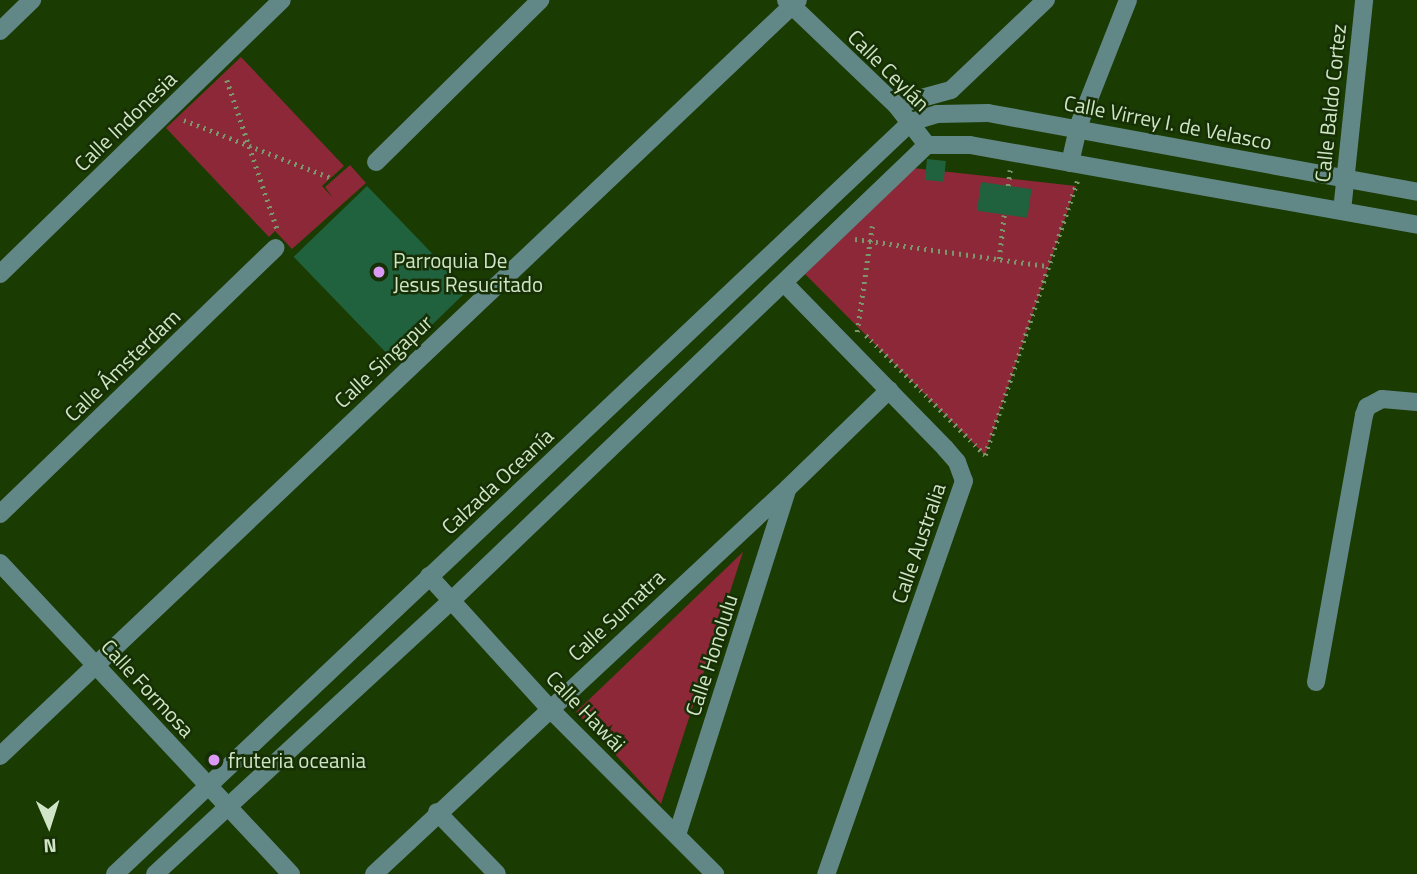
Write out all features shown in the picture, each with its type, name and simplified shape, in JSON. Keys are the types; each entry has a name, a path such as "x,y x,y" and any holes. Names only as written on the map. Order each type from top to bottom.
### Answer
{"street":[{"path":"0,31 32,0"},
{"name":"Calle Indonesia","path":"0,274 282,0"},
{"path":"376,162 540,0"},
{"path":"896,105 951,90 1046,0"},
{"path":"1067,170 1078,127 1128,0"},
{"name":"Calle Baldo Cortez","path":"1342,211 1364,0"},
{"name":"Calle Ceylán","path":"792,2 896,105 927,145"},
{"name":"Calle Singapur","path":"0,756 792,2"},
{"name":"Calle Virrey I. de Velasco","path":"911,122 937,114 971,111 1078,127 1417,192"},
{"name":"Calzada Oceanía","path":"114,874 911,122"},
{"path":"155,874 452,600 927,145 970,145 1067,170 1342,211 1417,225"},
{"name":"Calle Ámsterdam","path":"0,514 275,248"},
{"name":"Calle Australia","path":"785,283 946,448 957,463 964,481 826,874"},
{"name":"Calle Sumatra","path":"373,874 436,812 788,488 889,390"},
{"path":"1316,681 1364,415 1367,407 1382,399 1417,402"},
{"name":"Calle Honolulu","path":"677,835 788,488"},
{"name":"Calle Formosa","path":"0,563 208,785 229,804 291,874"},
{"name":"Calle Hawái","path":"429,576 550,708 715,874"},
{"path":"436,812 497,874"}],"path":[{"path":"225,72 277,229"},
{"path":"177,117 331,178"},
{"path":"997,168 1023,171"},
{"path":"1008,186 1010,170"},
{"path":"849,318 985,455 1078,178 1067,170"},
{"path":"999,259 1004,215"},
{"path":"851,350 858,327 873,217"},
{"path":"842,237 1048,266"}],"shaded area":[{"path":"241,57 344,166 322,186 333,198 325,187 350,165 366,183 292,249 275,231 269,237 166,128"},
{"path":"913,168 1076,186 985,455 805,274"},
{"path":"743,552 661,804 576,712"}],"building":[{"path":"927,159 946,161 944,182 925,180"},
{"path":"981,182 1032,189 1027,218 977,211"},
{"name":"Parroquia De Jesus Resucitado","path":"367,186 468,290 394,361 294,257"}],"place":[{"name":"Parroquia De Jesus Resucitado","path":"379,272"},
{"name":"fruteria oceania","path":"214,760"}]}
